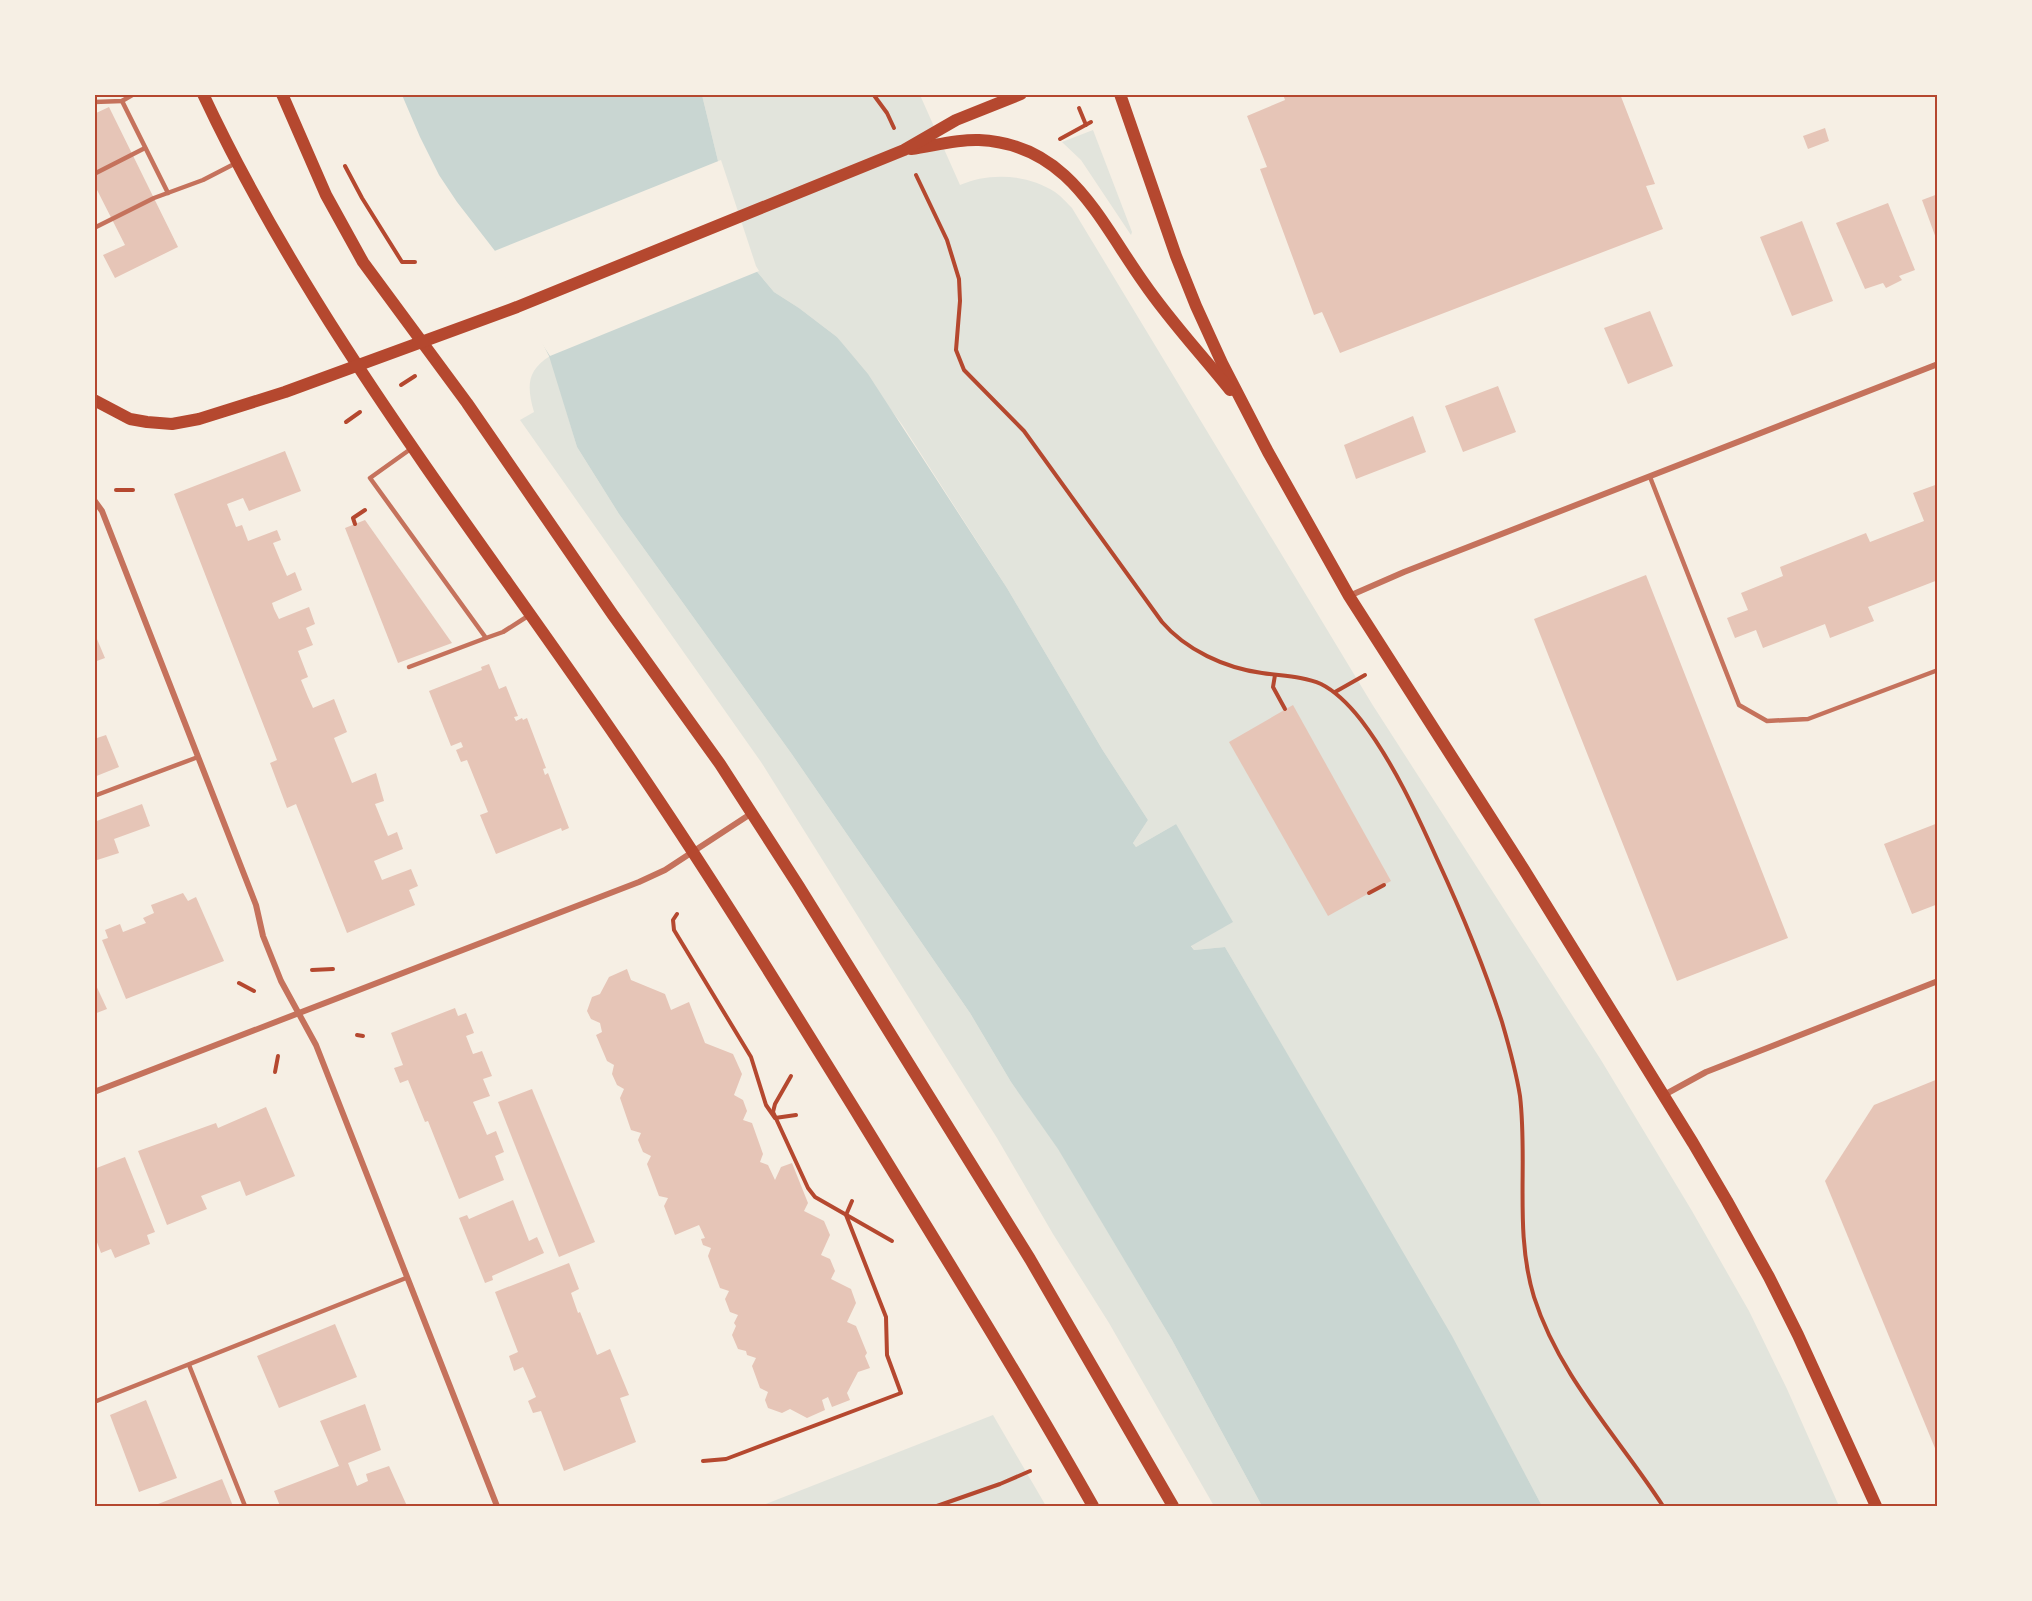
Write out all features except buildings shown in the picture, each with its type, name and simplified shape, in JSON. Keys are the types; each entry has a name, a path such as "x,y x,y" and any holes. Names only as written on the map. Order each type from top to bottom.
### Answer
{"main road":[{"path":"203,94 236,164 274,233 356,365 411,448 619,741 732,912 1006,1354 1094,1506"},
{"path":"282,94 307,155 346,233 378,284 467,403 752,813 975,1167 1070,1326 1173,1506"},
{"path":"94,400 130,419 172,424 199,419 285,392 517,306 904,150 956,120 1021,94"},
{"path":"1120,94 1192,296 1222,363 1307,522 1349,596 1523,868 1699,1152 1769,1277 1876,1506"},
{"path":"904,150 969,140 1003,142 1046,160 1063,172 1090,202 1145,286 1250,414"}],"street":[{"path":"1349,596 1404,572 1938,364"},
{"path":"94,500 102,511 256,904 263,936 281,981 316,1046 497,1506"},
{"path":"94,1092 611,894 665,870 752,813"},
{"path":"1664,1095 1706,1072 1938,981"}],"lane":[{"path":"94,102 122,101 135,94"},
{"path":"122,101 168,193"},
{"path":"94,174 145,148"},
{"path":"94,228 236,164"},
{"path":"411,448 370,478 486,638"},
{"path":"1650,477 1739,705 1767,721 1808,719 1938,670"},
{"path":"409,667 486,638 513,626 530,615"},
{"path":"94,796 198,757"},
{"path":"94,1402 406,1278"},
{"path":"189,1365 245,1506"}],"path":[{"path":"873,94 887,113"},
{"path":"1056,141 1088,124 1079,108"},
{"path":"340,157 362,198 402,262 415,262"},
{"path":"922,187 947,240 959,279 960,301 956,350 964,370 1024,431 1174,637 1198,651 1235,667 1309,680 1335,692 1350,706 1367,729 1398,778 1422,822 1486,972 1515,1067 1522,1123 1523,1235 1529,1280 1536,1301 1562,1358 1591,1404 1663,1506"},
{"path":"1275,675 1273,687 1285,709"},
{"path":"1335,692 1365,675"},
{"path":"1369,893 1384,885"},
{"path":"676,914 673,920 674,930 751,1057 766,1105 775,1118"},
{"path":"312,970 333,969"},
{"path":"239,983 254,991"},
{"path":"357,1035 363,1036"},
{"path":"275,1072 278,1056"},
{"path":"791,1076 773,1112 808,1188 815,1197 891,1241"},
{"path":"775,1118 796,1115"},
{"path":"703,1461 726,1459 901,1393 887,1355 886,1317 846,1215 852,1201"},
{"path":"937,1506 1000,1484 1030,1470"}],"shaded area":[{"path":"402,95 702,95 718,161 753,267 774,292 837,337 868,374 1007,588 1102,749 1148,820 1133,843 1136,847 1176,824 1233,922 1191,946 1194,950 1225,947 1452,1336 1542,1506 1262,1506 1172,1340 1058,1149 1011,1082 970,1013 791,753 619,514 577,447 549,356 495,251 439,175"},
{"path":"702,95 920,95 960,185 983,178 1020,178 1055,192 1072,208 1372,704 1601,1060 1692,1211 1749,1311 1787,1389 1839,1506 1542,1506 1451,1336 1225,947 1194,950 1191,945 1176,824 1136,847 1133,843 1148,820 1102,749 1007,588 903,426 837,337 774,292 753,267 718,161"},
{"path":"1093,130 1132,232 1131,235 1081,160 1062,142"},
{"path":"550,356 577,447 619,514 791,753 970,1013 1011,1082 1058,1148 1172,1340 1262,1506 1214,1506 1109,1323 1053,1234 997,1138 761,762 520,420 534,412 530,395 530,380 536,368"},
{"path":"993,1415 1046,1506 761,1506"}],"pier":[{"path":"721,160 759,271 550,356 531,327 492,252"}]}
